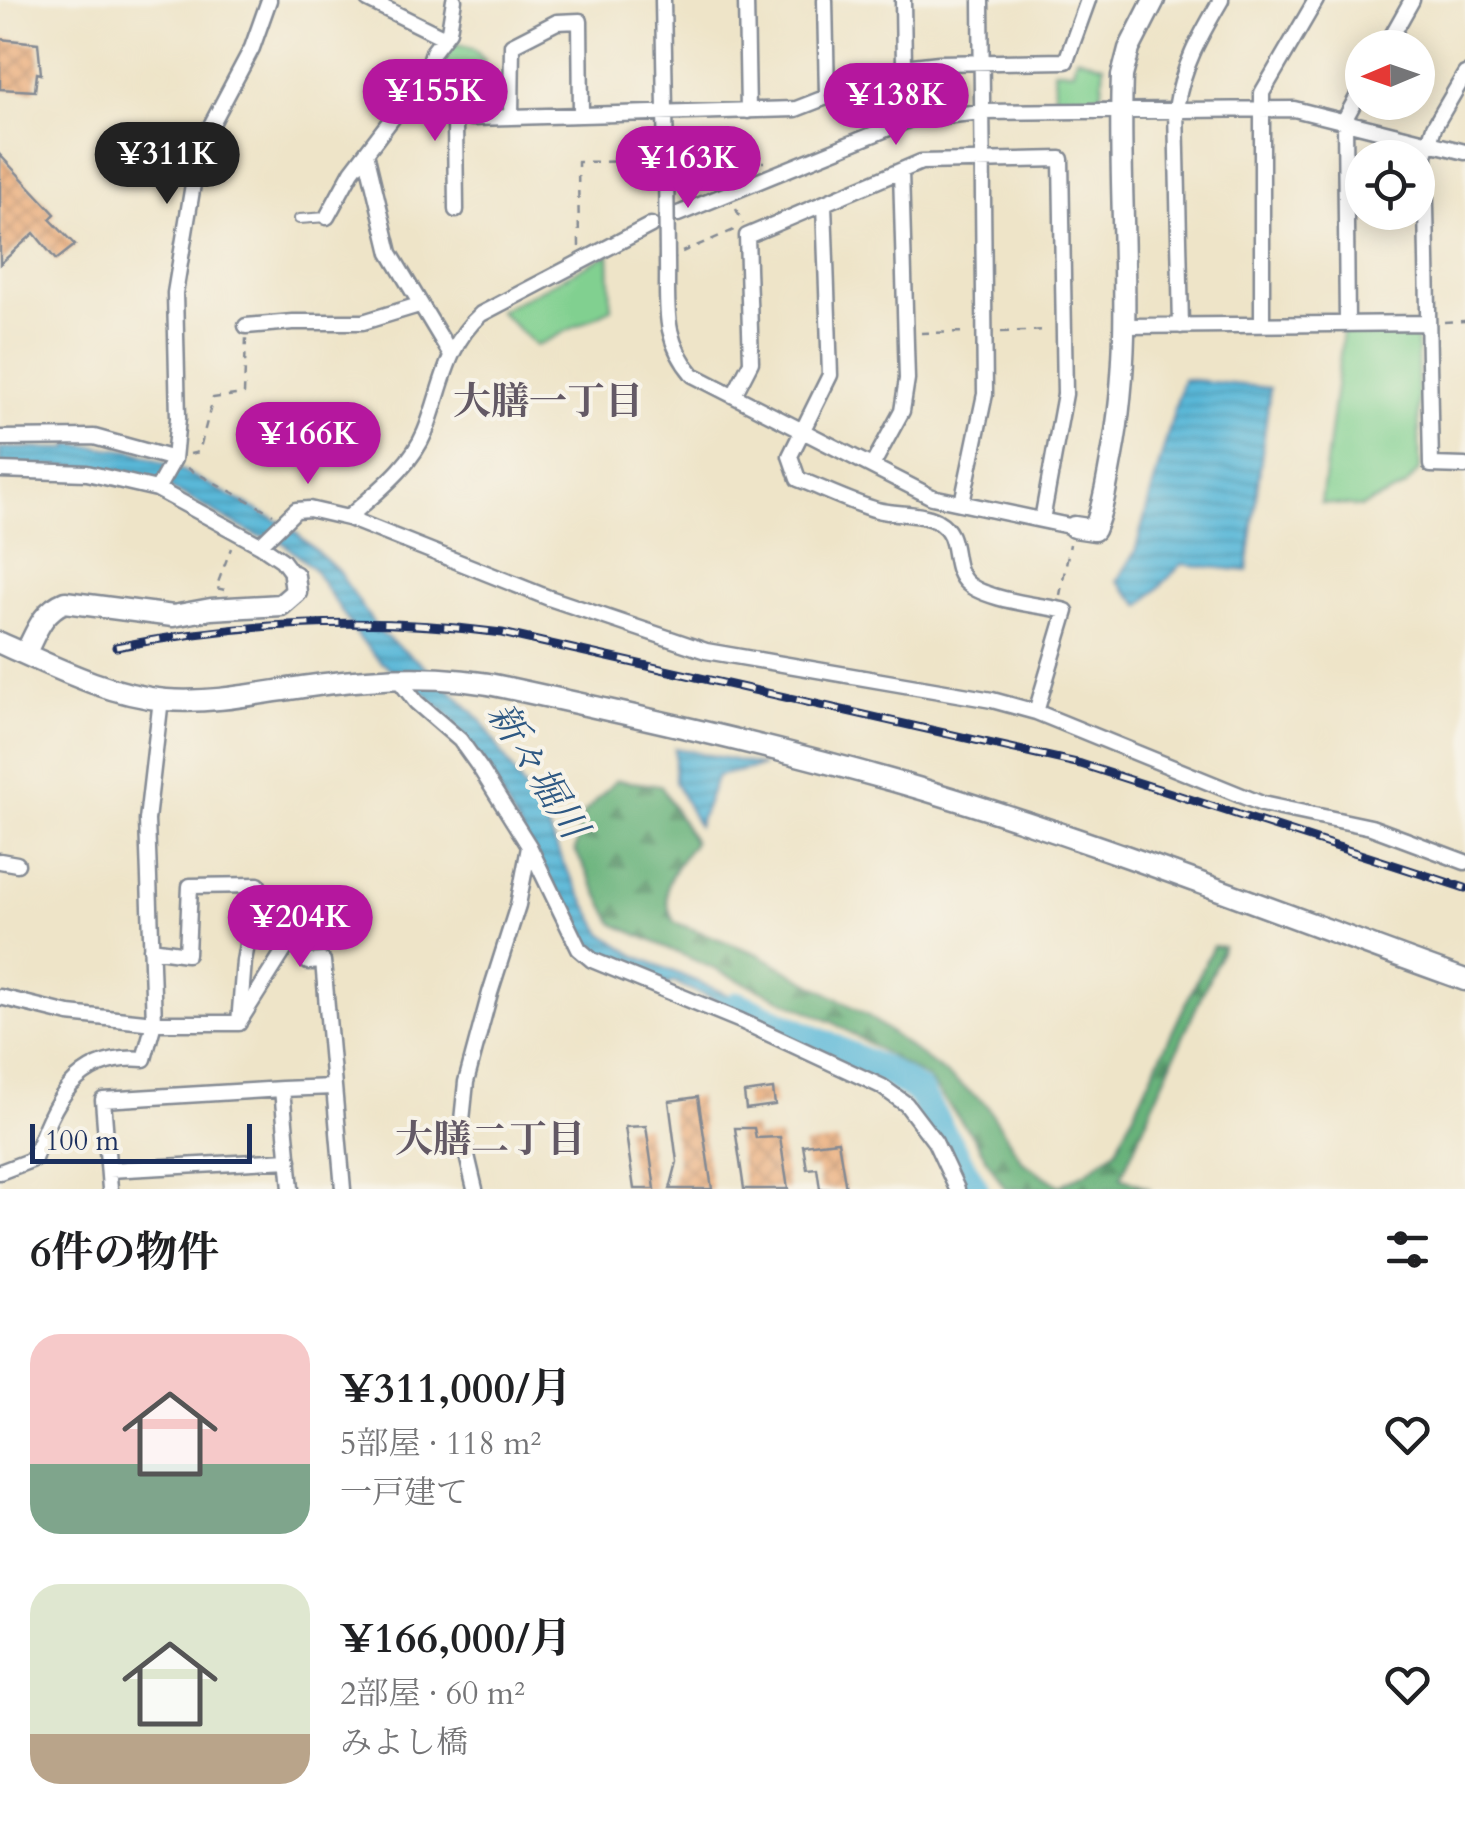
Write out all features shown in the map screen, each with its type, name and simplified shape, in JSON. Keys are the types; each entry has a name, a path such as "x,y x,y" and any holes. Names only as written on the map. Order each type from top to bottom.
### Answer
{"street":[{"path":"157,489 174,459 178,418 174,293 200,148 252,48 270,0"},
{"path":"368,0 444,37"},
{"path":"327,217 352,171 426,74 432,52 449,31 454,0"},
{"path":"663,0 672,256 668,326 677,356 694,374 734,396 932,496 1042,520 1073,531 1094,530 1102,511 1117,432 1125,326 1122,76 1129,49 1154,0"},
{"path":"746,0 748,111"},
{"path":"825,0 827,96"},
{"path":"903,0 904,67"},
{"path":"962,503 985,394 981,0"},
{"path":"472,118 796,109 904,67 1066,61 1088,0"},
{"path":"1181,326 1176,109 1181,78 1220,0"},
{"path":"1262,324 1259,108 1262,92 1316,0"},
{"path":"1396,30 1412,0"},
{"path":"512,117 512,45 557,22 580,21 581,114"},
{"path":"426,74 455,120 456,210"},
{"path":"1431,140 1465,74"},
{"path":"678,214 911,119 983,112 1259,108 1294,109 1345,119"},
{"path":"1345,120 1347,323"},
{"path":"1348,120 1418,140"},
{"path":"1435,144 1465,152"},
{"path":"366,153 390,253 450,353"},
{"path":"734,396 751,362 748,236 921,162 1061,159 1066,394 1042,520"},
{"path":"872,466 902,411 907,379 901,171"},
{"path":"824,204 830,375 790,456 798,479 879,510 934,519 949,530 955,542 957,570 966,583 980,592 1066,611 1036,712"},
{"path":"348,518 401,470 424,434 450,353 466,327 480,314 651,226"},
{"path":"1426,230 1431,465 1465,466"},
{"path":"246,326 364,322 419,305"},
{"path":"1125,326 1428,323"},
{"path":"0,438 94,437 174,459"},
{"path":"0,470 87,473 157,489 240,534 264,542 294,576 296,592 281,605 210,609 173,616 65,602 52,608 42,620 25,654"},
{"path":"264,542 296,510 309,508 348,518 549,598 706,652 992,700 1036,712 1262,804 1371,827 1465,862"},
{"path":"0,643 95,684 160,700 247,698 326,684 458,682 505,687 664,722 894,781 1260,904 1465,980"},
{"path":"399,680 416,702 460,740 529,846 579,949 592,960 741,1020 881,1086 906,1104 934,1142 957,1189"},
{"path":"0,1172 34,1159 54,1105 90,1069 122,1057 144,1059 154,1023 147,820 160,700"},
{"path":"475,1189 461,1130 466,1082 518,905 529,846"},
{"path":"0,861 16,864"},
{"path":"151,949 187,954 190,886 258,885 238,1023"},
{"path":"238,1023 304,919 318,911 357,913"},
{"path":"308,962 323,961 342,1189"},
{"path":"0,997 69,1014 154,1023 238,1023"},
{"path":"110,1189 103,1100 332,1087"},
{"path":"282,1089 291,1189"},
{"path":"108,1170 289,1160"}],"lane":[{"path":"299,219 327,217"}],"path":[{"path":"579,253 578,162 766,162"},
{"path":"672,256 744,226 730,194"},
{"path":"1428,323 1465,322"},
{"path":"174,459 199,452 213,398 244,394 246,326"},
{"path":"906,333 1064,330"},
{"path":"174,459 286,522"},
{"path":"1058,602 1073,531"},
{"path":"230,590 216,588 217,580 240,534"}],"green space":[{"path":"450,42 473,48 485,61 451,95 438,77 441,58"},
{"path":"1076,57 1104,65 1102,91 1093,100 1055,101 1054,70 1073,70"},
{"path":"609,254 611,309 536,346 499,311"},
{"path":"1411,331 1417,343 1420,469 1405,487 1361,507 1321,503 1343,332"},
{"path":"616,780 661,786 694,842 667,888 674,922 758,954 867,1015 986,1104 1023,1162 1060,1186 1116,1150 1213,946 1223,947 1121,1177 1151,1189 1005,1189 974,1138 928,1079 832,1022 614,924 575,850 583,814"}],"water":[{"path":"1183,379 1270,388 1247,571 1182,564 1141,606 1117,581 1135,552"},
{"path":"69,444 133,451 179,469 291,528 338,571 379,632 427,668 481,720 547,825 563,863 603,934 636,956 776,1015 771,1024 591,952 482,762 448,715 380,661 360,639 313,568 277,538 257,536 156,480 85,467 0,464 0,448 69,449"},
{"path":"675,748 763,766 717,776 698,826 675,782"}],"building":[{"path":"0,39 38,43 41,74 37,73 35,91 0,89"},
{"path":"0,155 55,214 50,219 75,245 56,260 34,233 0,264"},
{"path":"773,1089 775,1105 746,1109 744,1093"},
{"path":"698,1097 712,1189 670,1189 677,1162 669,1101"},
{"path":"646,1126 655,1189 634,1189 625,1127"},
{"path":"735,1128 754,1128 756,1138 780,1137 788,1189 744,1189"},
{"path":"838,1141 846,1189 820,1189 817,1168 807,1169 803,1145"}],"waterway":[{"name":"新々堀川","path":"738,1005 889,1073 919,1092 975,1189"}],"railway":[{"path":"116,647 213,631 309,624 405,624 502,633 1081,764 1465,888"}],"district":[{"name":"大膳一丁目","path":"548,401"},
{"name":"大膳二丁目","path":"490,1139"}]}
